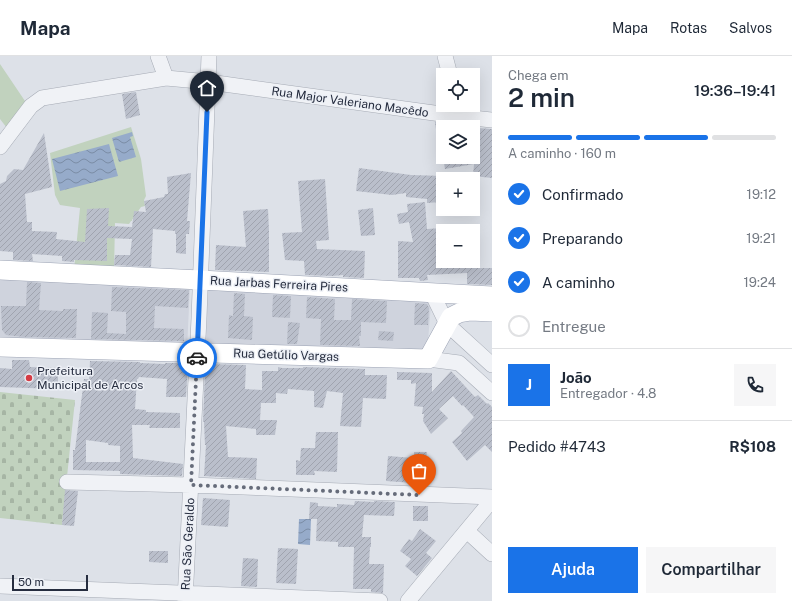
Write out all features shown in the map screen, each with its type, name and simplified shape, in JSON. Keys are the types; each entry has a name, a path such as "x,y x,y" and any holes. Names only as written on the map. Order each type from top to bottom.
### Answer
{"main road":[{"name":"Rua Jarbas Ferreira Pires","path":"0,270 492,296"},
{"path":"428,359 451,317 459,313 471,311 492,312"},
{"name":"Rua Getúlio Vargas","path":"0,347 428,359"}],"street":[{"path":"158,56 166,78"},
{"name":"Rua São Geraldo","path":"185,597 209,56"},
{"path":"445,56 448,68"},
{"name":"Rua Major Valeriano Macêdo","path":"0,147 31,106 42,98 166,78 436,108"},
{"name":"Rua Major Valeriano Macêdo","path":"464,112 492,120"},
{"path":"435,293 447,324 492,365"},
{"name":"Rua Getúlio Vargas","path":"428,359 459,363 492,393"},
{"path":"67,482 191,485 492,499 470,534 420,601"},
{"path":"408,601 470,534 492,516"},
{"path":"470,534 492,554"},
{"path":"0,586 185,597 380,601"}],"shaded area":[{"path":"0,278 190,286 187,349 0,342"},
{"path":"208,287 427,302 431,304 427,353 206,346"}],"green space":[{"path":"0,64 27,104 7,128 0,119"},
{"path":"131,127 141,159 146,196 144,200 145,206 141,207 129,224 115,223 114,272 74,270 80,208 60,205 55,195 50,153"},
{"path":"0,392 75,400 62,525 0,518"}],"water":[{"path":"132,132 133,136 130,137 136,157 119,162 112,138"},
{"path":"109,144 118,176 60,191 52,159"},
{"path":"299,519 311,519 310,545 298,544"}],"building":[{"path":"136,92 140,115 126,119 122,94"},
{"path":"480,128 492,129 492,178 480,177 480,172 473,172 474,164 480,164"},
{"path":"44,133 52,187 25,194 27,222 32,222 32,231 57,232 56,239 85,242 87,209 109,208 108,226 132,227 134,211 146,212 144,201 164,197 165,194 168,194 167,177 191,173 187,221 190,221 189,234 186,234 186,254 176,253 175,231 153,229 151,267 114,265 115,255 130,255 132,239 107,238 107,261 62,261 62,256 32,254 33,261 13,260 13,252 0,251 0,184 6,181 7,176 14,169 23,170"},
{"path":"444,164 474,164 445,169"},
{"path":"359,168 411,175 436,176 436,202 427,203 427,199 406,197 406,193 392,195 356,191"},
{"path":"325,179 329,240 316,241 317,249 365,251 364,278 343,277 343,275 305,275 304,261 285,260 282,233 302,232 298,181"},
{"path":"425,202 427,229 436,228 436,268 492,268 492,285 467,284 467,273 427,275 428,280 421,281 419,278 398,278 398,241 413,242 409,222 399,224 397,214 408,212 407,204"},
{"path":"373,208 375,235 361,236 358,210"},
{"path":"268,209 269,272 215,270 216,245 246,247 243,211"},
{"path":"27,282 41,283 39,310 63,311 63,309 77,309 76,338 6,335 2,330 1,306 26,306"},
{"path":"112,287 189,290 188,308 155,306 154,328 184,329 184,341 91,339 92,312 108,313 107,333 126,334 126,312 111,311"},
{"path":"234,293 245,294 244,316 253,317 252,340 228,338 229,315 233,316"},
{"path":"273,295 291,296 290,318 272,317"},
{"path":"307,297 335,299 334,320 351,320 352,299 387,301 386,323 361,322 361,336 359,336 360,346 320,345 321,319 306,318"},
{"path":"415,303 427,304 429,308 428,325 414,325"},
{"path":"288,322 300,323 297,344 287,344"},
{"path":"379,331 394,332 393,341 378,340"},
{"name":"Prefeitura Municipal de Arcos","path":"12,360 29,360 30,367 58,368 58,389 0,387 0,368 12,369"},
{"path":"90,361 165,364 188,363 186,397 166,397 167,379 139,377 137,379 135,409 146,410 146,412 180,413 180,428 149,428 150,425 132,425 133,458 183,464 182,476 120,474 120,471 73,470 73,450 75,450 84,379 89,379","holes":["86,440 108,443 108,445 120,446 120,462 86,462"]},
{"path":"210,364 246,365 245,389 262,390 262,371 278,371 278,367 365,369 365,375 387,375 386,399 363,398 361,427 340,426 343,393 327,391 323,408 314,407 314,391 288,389 287,394 276,393 276,403 261,403 260,420 277,420 275,435 256,435 256,429 226,426 228,457 257,458 256,479 204,476 206,445 203,422 205,370"},
{"path":"451,371 475,397 478,395 492,407 492,452 485,445 467,461 452,442 462,433 461,431 474,417 453,396 439,409 448,418 431,434 423,421 423,407 414,406 416,383 411,384 411,380 397,380 397,372 432,373 432,392"},
{"path":"316,432 338,432 337,472 314,471 315,475 296,475 296,460 300,461 301,448 315,448"},
{"path":"414,452 427,452 425,485 413,485 413,483 386,481 388,456 414,458"},
{"path":"65,490 78,491 74,526 62,525"},
{"path":"203,498 230,500 228,527 201,525"},
{"path":"355,501 395,502 394,516 364,515 362,537 371,537 369,564 384,564 383,593 371,592 371,589 353,589 354,547 338,547 338,542 316,541 317,519 309,519 310,502 318,503 318,506 337,507 337,504 354,505"},
{"path":"413,506 428,506 428,521 413,521"},
{"path":"420,529 436,541 426,553 432,558 417,576 405,566 411,559 400,551 409,539 412,541"},
{"path":"278,548 298,549 296,584 276,583"},
{"path":"149,551 168,551 168,563 149,562"},
{"path":"243,558 258,559 257,587 241,586"}],"way so far":[{"path":"197,358 191,485 419,495"}],"place":[{"name":"Prefeitura Municipal de Arcos","path":"29,378"}],"route":[{"path":"197,358 207,112"}]}
